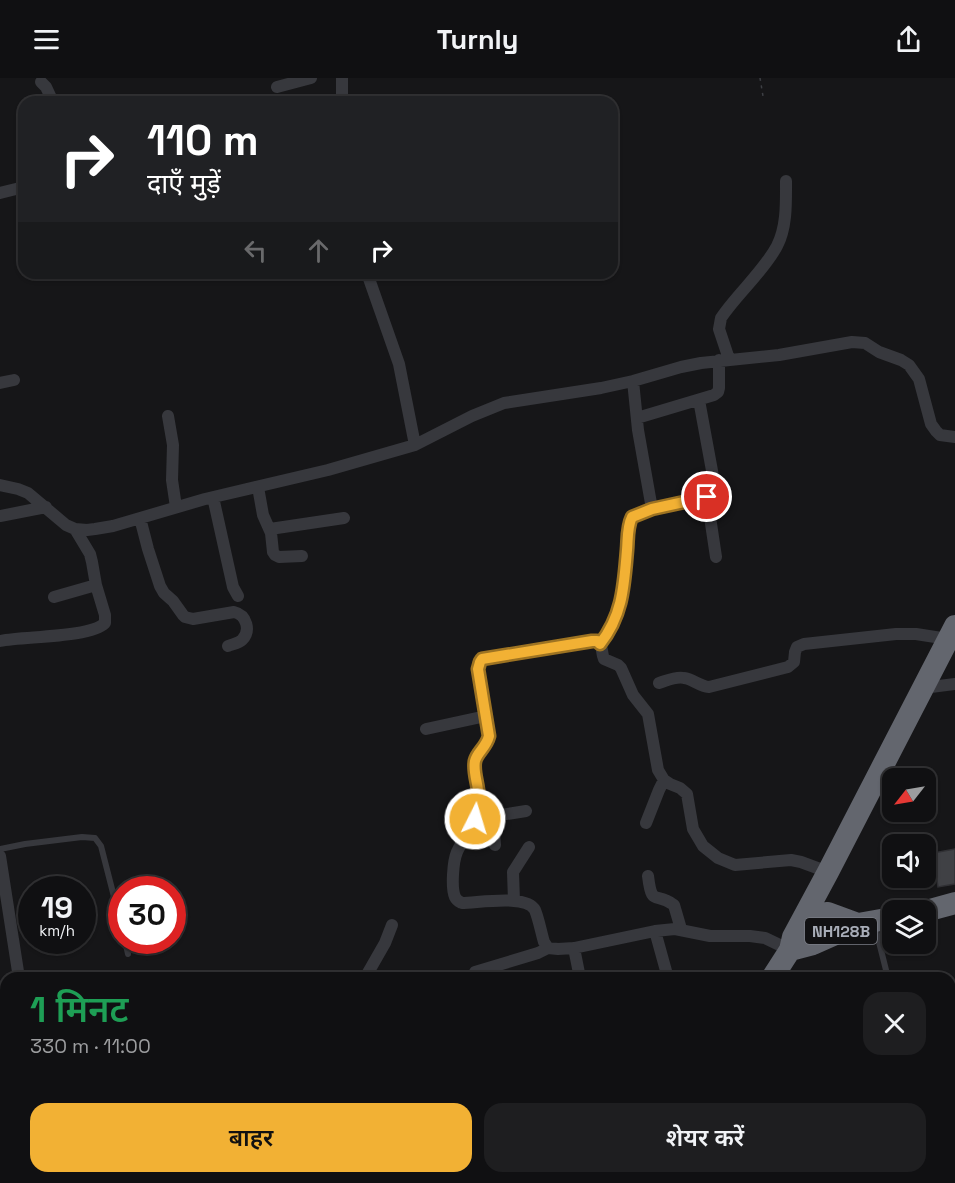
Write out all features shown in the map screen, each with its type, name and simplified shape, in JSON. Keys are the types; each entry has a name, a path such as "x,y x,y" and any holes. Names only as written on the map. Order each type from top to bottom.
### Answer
{"highway":[{"path":"790,950 793,937 953,630"},
{"path":"828,872 826,903 828,913"},
{"path":"936,908 955,903"},
{"path":"805,916 828,913 875,921"},
{"name":"NH128B","path":"776,972 790,950 875,921"}],"street":[{"path":"277,87 311,78"},
{"path":"342,78 342,96"},
{"path":"41,82 50,96"},
{"path":"637,418 699,400 718,392 724,360 719,329 721,318 777,246 784,223 786,181"},
{"path":"0,193 18,188"},
{"path":"369,279 399,364 415,445"},
{"path":"0,486 28,493 66,525 75,529 87,530 113,526 213,497 328,470 415,445 472,416 504,403 601,388 681,367 779,355 852,342 865,343 909,365 920,379 931,424 940,435 955,437"},
{"path":"0,383 14,380"},
{"path":"633,381 652,509"},
{"path":"600,644 610,630 620,606 630,521 636,515 652,509 707,497 714,491 699,400"},
{"path":"168,416 173,445 172,480 176,507"},
{"path":"258,487 263,515 270,529 273,552 279,557 302,556"},
{"path":"213,497 233,587 238,596"},
{"path":"707,497 716,557"},
{"path":"0,516 46,507"},
{"path":"140,518 160,586 185,617 193,619 234,612 244,617 245,637 228,646"},
{"path":"270,529 344,518"},
{"path":"0,641 61,635 103,626 106,620 90,554 75,529"},
{"path":"54,597 96,585"},
{"path":"659,683 685,678 709,687 788,667 794,662 797,647 804,644 953,630"},
{"path":"548,948 534,910 526,902 462,903 456,899 453,889 455,857 475,819 478,804 475,762 488,742 489,736 478,669 482,659 597,641 604,659 621,668 633,695 648,714 658,770 664,780 684,790 688,798 693,829 703,846 718,858 735,865 791,860 828,872"},
{"path":"923,688 955,684"},
{"path":"426,729 486,716"},
{"path":"646,823 664,780"},
{"path":"475,819 526,811"},
{"path":"493,817 495,845"},
{"path":"514,901 513,872 529,847"},
{"path":"0,856 18,972"},
{"path":"648,876 651,894 674,905 681,930"},
{"path":"368,972 385,943 392,925"},
{"path":"475,972 548,948 574,948 655,931 681,930 710,936 765,938 790,950"},
{"path":"655,931 666,972"},
{"path":"574,948 579,972"}],"lane":[{"path":"0,849 82,837 95,838 101,846 109,876"},
{"path":"875,921 887,972"}],"path":[{"path":"760,78 763,96"}],"building":[{"path":"955,849 955,884 938,887 936,852"}],"route":[{"path":"475,819 478,804 475,762 486,746 489,736 478,664 482,659 504,655 592,641 600,644 610,630 620,606 628,528 632,517 652,509 707,497"}]}
